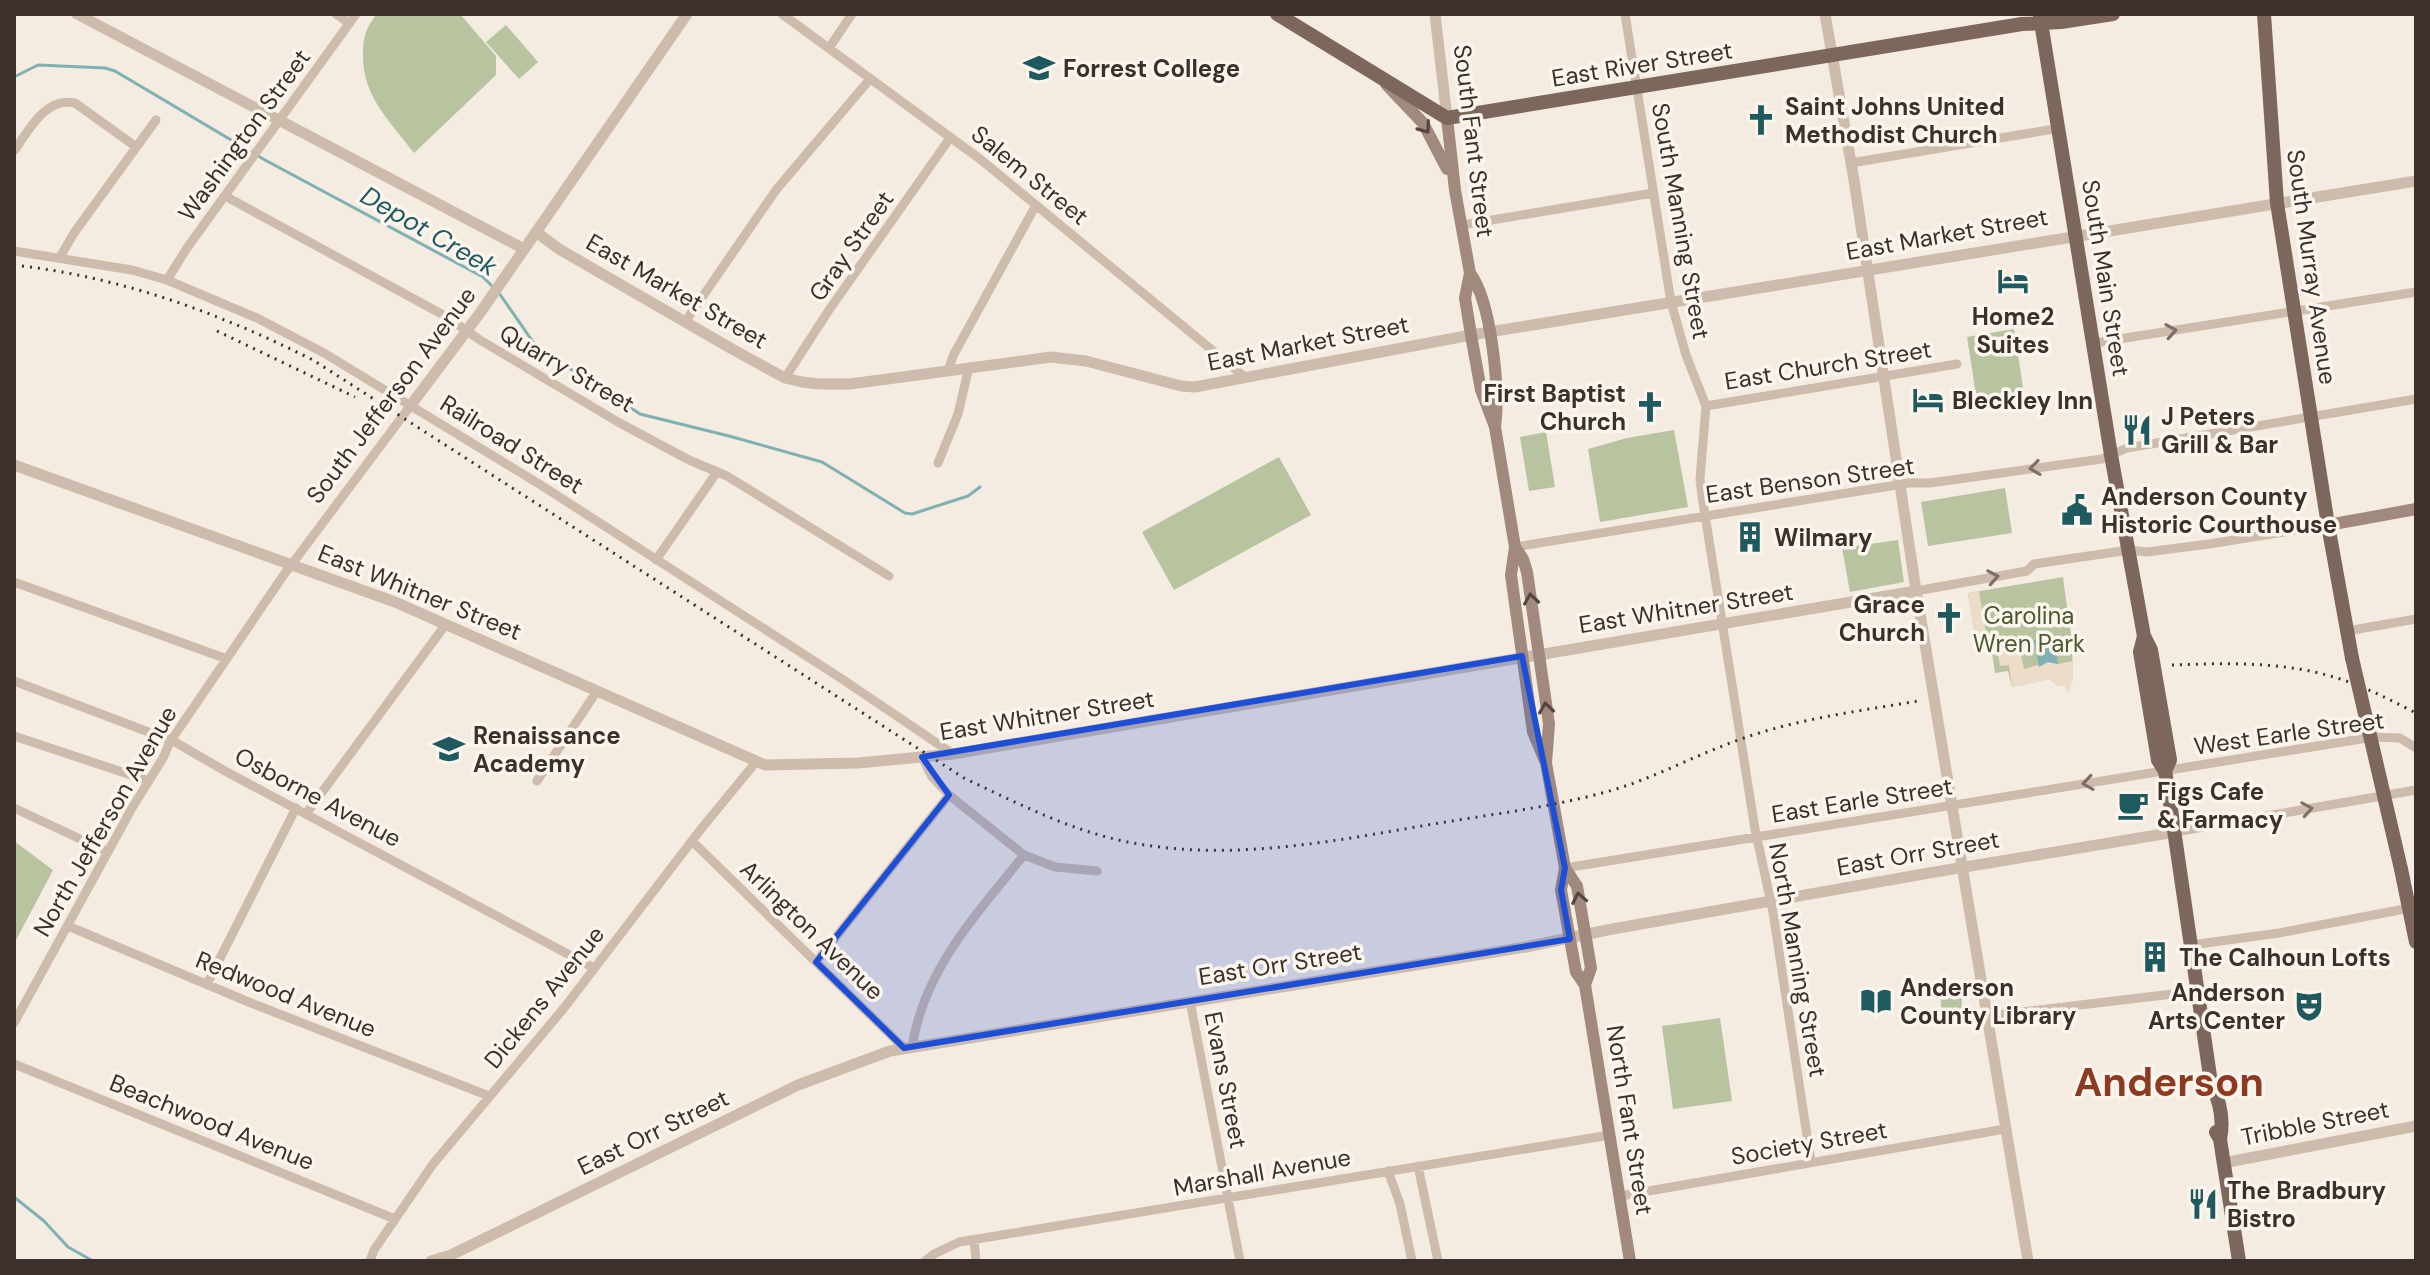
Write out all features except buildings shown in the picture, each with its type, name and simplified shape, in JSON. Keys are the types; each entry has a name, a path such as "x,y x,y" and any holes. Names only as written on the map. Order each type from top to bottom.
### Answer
{"main road":[{"path":"1277,14 1447,118"},
{"name":"East River Street","path":"1447,118 2041,18 2061,22 2113,14"},
{"name":"South Murray Avenue","path":"2264,14 2277,203 2328,525 2352,658 2416,942"},
{"name":"South Main Street","path":"2041,18 2111,455 2170,760 2165,771 2211,1083 2208,1097 2214,1127 2220,1139 2239,1261"},
{"path":"1378,76 1432,136 1455,190"},
{"name":"South Fant Street","path":"1447,118 1455,190 1470,273 1482,294 1498,395 1495,427"},
{"name":"South Fant Street","path":"1470,273 1465,298 1481,390 1495,427 1515,547 1511,575 1522,656"},
{"path":"2328,525 2416,509"},
{"name":"South Fant Street","path":"1515,547 1527,572 1539,653"},
{"name":"North Fant Street","path":"1539,653 1549,724 1546,763"},
{"name":"North Fant Street","path":"1522,656 1533,732 1546,763 1565,868 1561,890 1576,972 1585,985 1630,1261"},
{"name":"North Fant Street","path":"1565,868 1577,886 1586,935 1591,968 1585,985"}],"street":[{"path":"77,14 524,249"},
{"path":"336,14 349,23"},
{"name":"Washington Street","path":"167,280 356,14"},
{"name":"South Jefferson Avenue","path":"293,564 467,331 687,14"},
{"name":"Salem Street","path":"782,14 1036,205 1246,378"},
{"path":"829,48 852,14"},
{"name":"South Fant Street","path":"1435,14 1447,118"},
{"name":"South Manning Street","path":"1625,14 1671,302 1686,355 1706,406 1700,479 1722,623"},
{"path":"1825,14 1851,163 1916,591 2028,1261"},
{"path":"685,322 776,190 870,79"},
{"path":"14,151 42,114 53,104 65,101 75,103 135,146"},
{"path":"60,257 156,120"},
{"path":"1851,163 2060,128"},
{"name":"Gray Street","path":"785,378 950,138"},
{"name":"East Market Street","path":"536,232 559,249 785,378 835,385 1032,358 1068,358 1181,386 1210,385 1488,332 2416,181"},
{"path":"1462,225 1653,193"},
{"name":"Quarry Street","path":"225,196 447,317 618,422 717,472 889,576"},
{"path":"948,370 1036,205"},
{"name":"Railroad Street","path":"14,251 132,270 167,280 257,318 324,353 656,560 953,754"},
{"path":"2094,343 2416,292"},
{"name":"East Church Street","path":"1706,406 1957,364"},
{"path":"938,463 958,414 969,367"},
{"name":"East Benson Street","path":"1515,547 1899,484 1930,483 2095,460 2127,448 2416,399"},
{"name":"East Whitner Street","path":"14,465 293,564 446,624 765,765 858,763 953,754 1539,653 1817,609 2027,571 2034,564 2129,550 2147,552 2209,544 2328,525"},
{"path":"656,560 717,472"},
{"name":"North Jefferson Avenue","path":"14,1023 170,742 293,564"},
{"path":"14,582 227,659"},
{"path":"2347,631 2416,619"},
{"name":"North Manning Street","path":"1722,623 1811,1162"},
{"path":"306,814 446,624"},
{"name":"Osborne Avenue","path":"14,681 175,742 594,968"},
{"path":"537,781 597,691"},
{"path":"14,736 149,781"},
{"name":"West Earle Street","path":"2165,771 2373,737 2400,738 2416,748"},
{"path":"922,757 932,777 949,795 1024,855 1055,867 1097,871"},
{"name":"Dickens Avenue","path":"370,1261 433,1164 594,968 756,762"},
{"name":"East Earle Street","path":"1565,868 2165,771"},
{"path":"2175,832 2416,790"},
{"path":"816,962 949,795"},
{"path":"14,808 108,852"},
{"path":"207,984 296,808"},
{"name":"East Orr Street","path":"431,1261 451,1255 798,1085 908,1048 1570,939 1963,867 2175,832"},
{"name":"Arlington Avenue","path":"692,841 908,1048"},
{"path":"908,1048 916,1020 938,969 960,934 1024,855"},
{"path":"2191,945 2279,933 2410,908"},
{"name":"Redwood Avenue","path":"68,926 489,1096"},
{"path":"1987,1016 2198,991"},
{"name":"Evans Street","path":"1190,1001 1240,1261"},
{"name":"Beachwood Avenue","path":"14,1064 395,1219"},
{"name":"Tribble Street","path":"2223,1163 2416,1126"},
{"name":"Society Street","path":"1620,1196 2005,1129"},
{"name":"Marshall Avenue","path":"925,1261 959,1242 1610,1135"},
{"path":"1418,1166 1438,1261"},
{"path":"1388,1171 1400,1204 1412,1261"},
{"path":"974,1240 976,1261"}],"highlighted area":[{"path":"1522,656 1565,868 1561,890 1570,939 904,1048 816,962 949,795 922,757"}],"green space":[{"path":"377,14 460,14 496,56 496,75 414,153 387,119 367,83 364,43 368,28"},
{"path":"506,25 538,62 519,79 486,42"},
{"path":"2014,329 2024,394 1977,401 1967,337"},
{"path":"1674,430 1688,507 1600,522 1588,449"},
{"path":"1546,432 1555,487 1529,491 1520,437"},
{"path":"1279,457 1311,515 1174,590 1142,532"},
{"path":"2005,488 2012,533 1928,546 1921,502"},
{"path":"1898,540 1904,582 1850,592 1842,548"},
{"name":"Carolina Wren Park","path":"2063,577 2072,650 2068,693 2065,685 2058,686 2050,679 2012,687 2008,671 1995,673 1989,633 1975,635 1968,593"},
{"path":"14,841 53,870 14,944"},
{"path":"1968,979 1961,1016 1943,1019 1941,1002 1944,992 1953,984"},
{"path":"1720,1018 1732,1101 1673,1109 1662,1026"}],"shaded area":[{"path":"1979,591 1986,633 1975,635 1968,593"},
{"path":"2022,640 2026,646 2021,655 2024,669 2048,662 2073,661 2073,679 2068,693 2065,685 2058,686 2050,679 2012,687 2009,665 2000,666 1996,644"}],"water":[{"path":"2054,638 2058,664 2048,662 2039,667 2034,640"}],"waterway":[{"name":"Depot Creek","path":"14,77 38,65 115,71 265,160 483,277 494,288"},
{"name":"Depot Creek","path":"499,293 540,352 640,414 822,462 905,513 912,514 968,496 980,487"},
{"path":"14,1197 44,1221 68,1247 93,1261"}],"railway":[{"path":"14,265 92,278 168,299 241,327 313,360 964,778 1047,816 1111,838 1171,848 1248,850 1325,842 1523,810 1623,787 1762,732 1828,716 1918,701"},
{"path":"217,331 355,397"},
{"path":"2172,665 2236,664 2301,669 2352,683 2416,713"}],"place":[{"name":"Forrest College","path":"1039,68"},
{"name":"Saint Johns United Methodist Church","path":"1761,120"},
{"name":"Home2 Suites","path":"2013,281"},
{"name":"Bleckley Inn","path":"1928,400"},
{"name":"First Baptist Church","path":"1650,407"},
{"name":"J Peters Grill & Bar","path":"2137,430"},
{"name":"Anderson County Historic Courthouse","path":"2077,510"},
{"name":"Wilmary","path":"1750,537"},
{"name":"Grace Church","path":"1949,618"},
{"name":"Renaissance Academy","path":"449,749"},
{"name":"Figs Cafe & Farmacy","path":"2133,805"},
{"name":"The Calhoun Lofts","path":"2155,957"},
{"name":"Anderson County Library","path":"1876,1001"},
{"name":"Anderson Arts Center","path":"2309,1006"},
{"name":"The Bradbury Bistro","path":"2203,1204"}],"district":[{"name":"Anderson","path":"2169,1082"}]}
